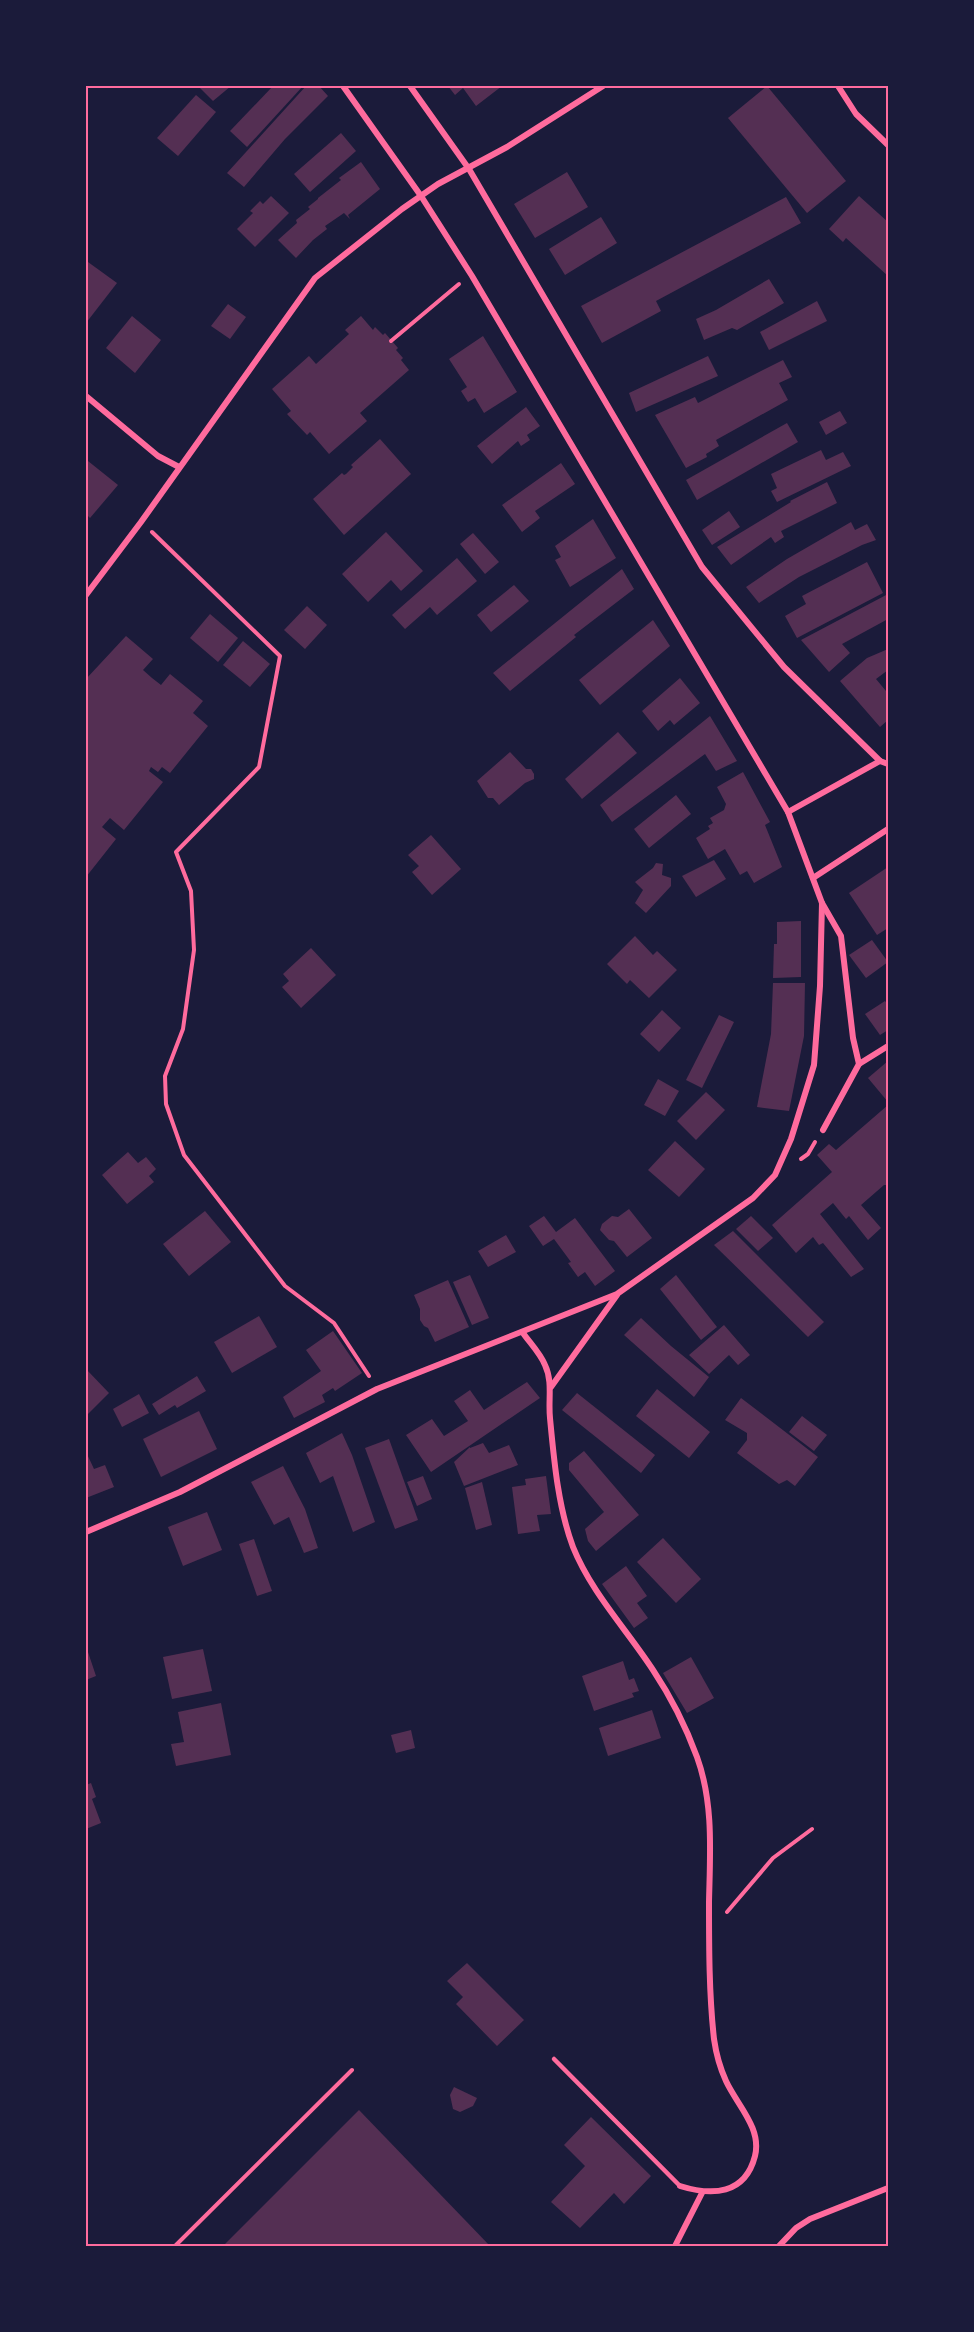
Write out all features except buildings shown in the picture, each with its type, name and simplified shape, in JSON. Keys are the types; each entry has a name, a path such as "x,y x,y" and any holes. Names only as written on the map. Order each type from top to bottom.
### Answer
{"street":[{"path":"343,86 421,196 472,276 788,812 822,903 841,936 853,1038 859,1064"},
{"path":"410,86 469,169 702,567 784,667 880,761 888,764"},
{"path":"86,595 141,522 315,278 438,184 469,169 603,86"},
{"path":"838,86 856,114 888,145"},
{"path":"86,396 158,456 179,467"},
{"path":"788,812 880,761"},
{"path":"813,878 888,829"},
{"path":"86,1532 180,1492 377,1389 617,1294 753,1198 775,1175 791,1139 814,1065 820,986 822,903"},
{"path":"823,1130 859,1064 888,1046"},
{"path":"551,1387 617,1294"},
{"path":"523,1333 545,1365 551,1387 549,1415 562,1514 574,1549 621,1626 653,1669 670,1698 698,1761 709,1805 709,1932 714,2040 718,2061 735,2098 752,2124 756,2139 756,2154 745,2176 735,2185 721,2192 702,2193 680,2186"},
{"path":"779,2247 796,2228 810,2219 888,2188"},
{"path":"675,2247 702,2193"}],"lane":[{"path":"554,2059 680,2186"}],"path":[{"path":"391,341 472,276"},
{"path":"141,522 280,656 259,767 176,852 191,891 194,950 183,1029 165,1076 166,1104 184,1155 285,1286 334,1323 377,1389"},
{"path":"709,1932 773,1858 812,1829"},
{"path":"175,2247 352,2070"}]}
